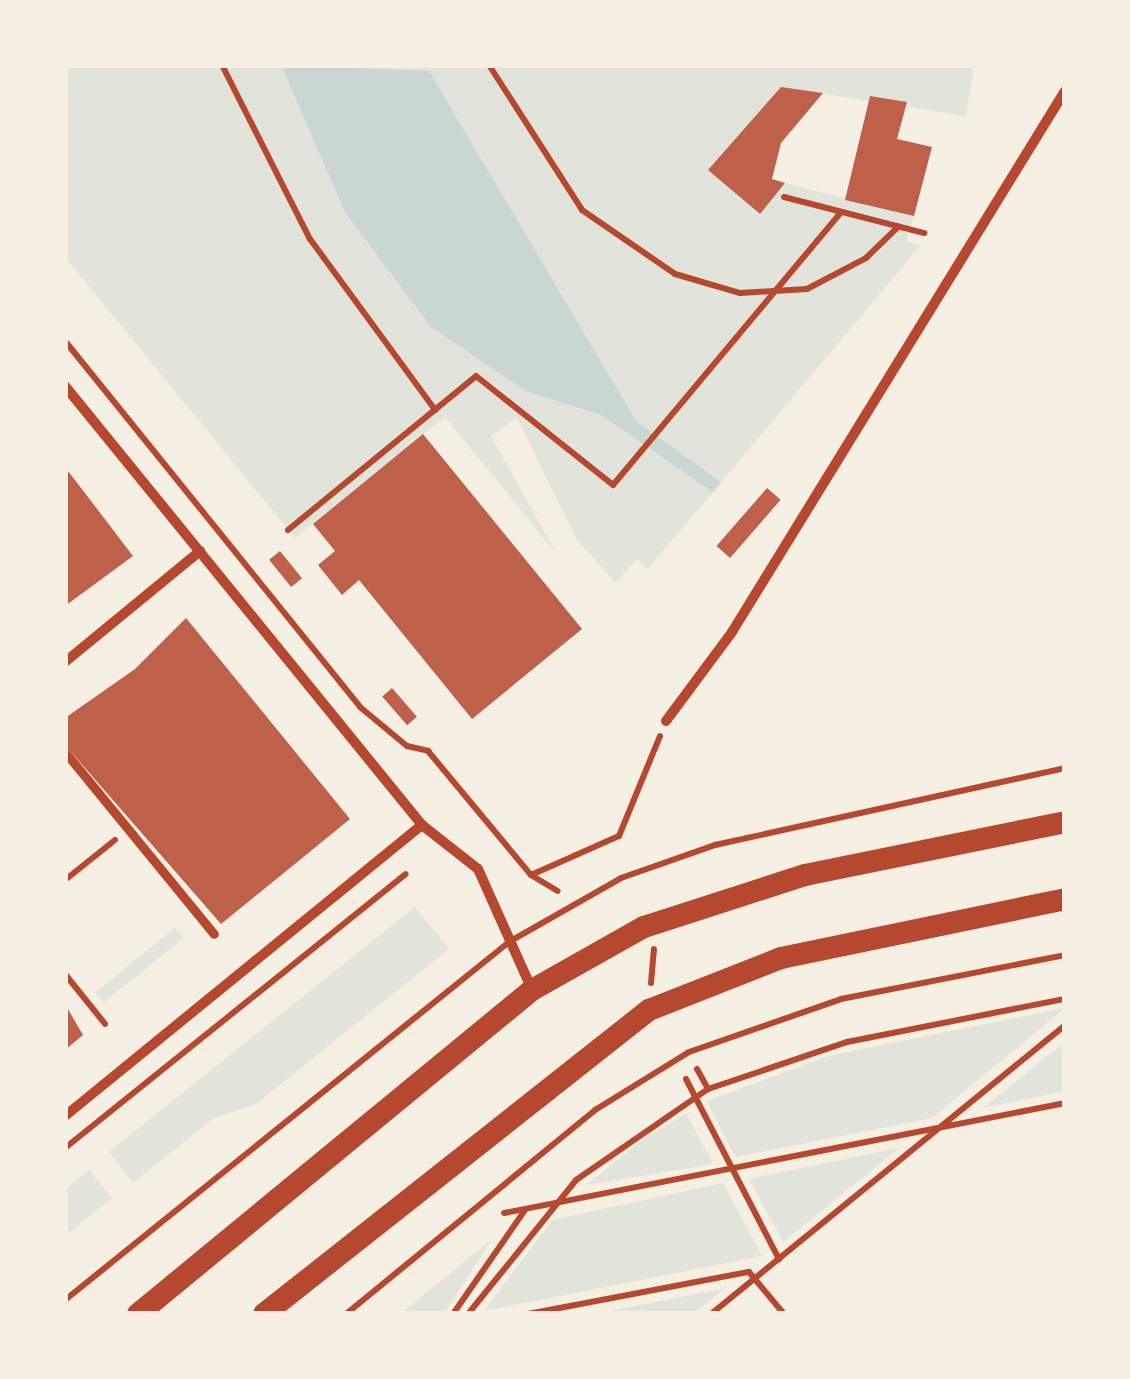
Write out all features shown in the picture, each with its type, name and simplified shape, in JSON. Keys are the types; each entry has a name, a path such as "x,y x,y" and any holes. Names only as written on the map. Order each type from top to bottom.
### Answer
{"main road":[{"path":"138,1314 532,990 644,927 726,897 1065,822"},
{"path":"264,1314 649,1010 781,958 1065,899"}],"street":[{"path":"666,721 732,632 1065,90"},
{"path":"65,386 422,825 478,868 532,990"},
{"path":"65,662 200,552"},
{"path":"65,752 214,934"},
{"path":"65,1116 422,825"}],"lane":[{"path":"65,1300 510,942 621,878 715,845 1065,768"},
{"path":"346,1314 596,1110 688,1052 841,999 1065,955"}],"path":[{"path":"222,65 310,239 435,410"},
{"path":"489,65 582,210 621,244 712,288 771,296 841,273 898,227"},
{"path":"784,197 924,234"},
{"path":"288,530 476,376 613,485 841,212"},
{"path":"65,341 360,707 407,746 428,751 532,875 618,836 666,721"},
{"path":"65,880 128,829"},
{"path":"65,1148 406,874"},
{"path":"648,978 656,954"},
{"path":"65,974 105,1024"},
{"path":"468,1314 553,1204 708,1089 848,1042 1065,999"},
{"path":"711,1314 1065,1025"},
{"path":"694,1062 708,1089"},
{"path":"686,1079 691,1098 779,1260"},
{"path":"504,1213 1065,1103"},
{"path":"453,1314 526,1209"},
{"path":"528,1314 749,1272 784,1314"}],"shaded area":[{"path":"65,65 974,65 966,116 781,87 709,170 759,214 785,183 914,216 906,241 920,246 648,569 637,559 616,583 577,540 517,418 491,436 556,553 445,417 295,538 65,257"},
{"path":"281,65 429,71 636,421 721,482 713,492 601,415 526,391 431,327 345,212"},
{"path":"415,907 449,949 256,1104 214,1118 133,1183 109,1152"},
{"path":"175,928 183,938 104,1002 96,992"},
{"path":"1065,1008 932,1118 735,1157 707,1101 828,1056"},
{"path":"1065,1042 1065,1091 983,1108"},
{"path":"686,1113 713,1164 586,1185 640,1142"},
{"path":"899,1148 783,1242 749,1179"},
{"path":"89,1170 112,1198 65,1236 65,1190"},
{"path":"723,1183 762,1256 484,1311 552,1220"},
{"path":"491,1240 444,1314 400,1314"},
{"path":"726,1288 693,1314 595,1314"}],"building":[{"path":"781,87 823,93 781,143 772,179 785,183 760,214 708,170"},
{"path":"870,96 907,102 897,139 932,147 914,216 845,200"},
{"path":"423,434 582,629 472,719 359,580 342,595 318,565 335,551 313,524"},
{"path":"65,467 133,556 65,606"},
{"path":"767,488 781,500 730,558 716,546"},
{"path":"280,551 302,578 291,587 269,560"},
{"path":"186,618 350,819 221,924 65,745 65,718 135,669"},
{"path":"392,688 417,717 407,725 382,697"},
{"path":"65,1004 83,1035 65,1050"}]}
